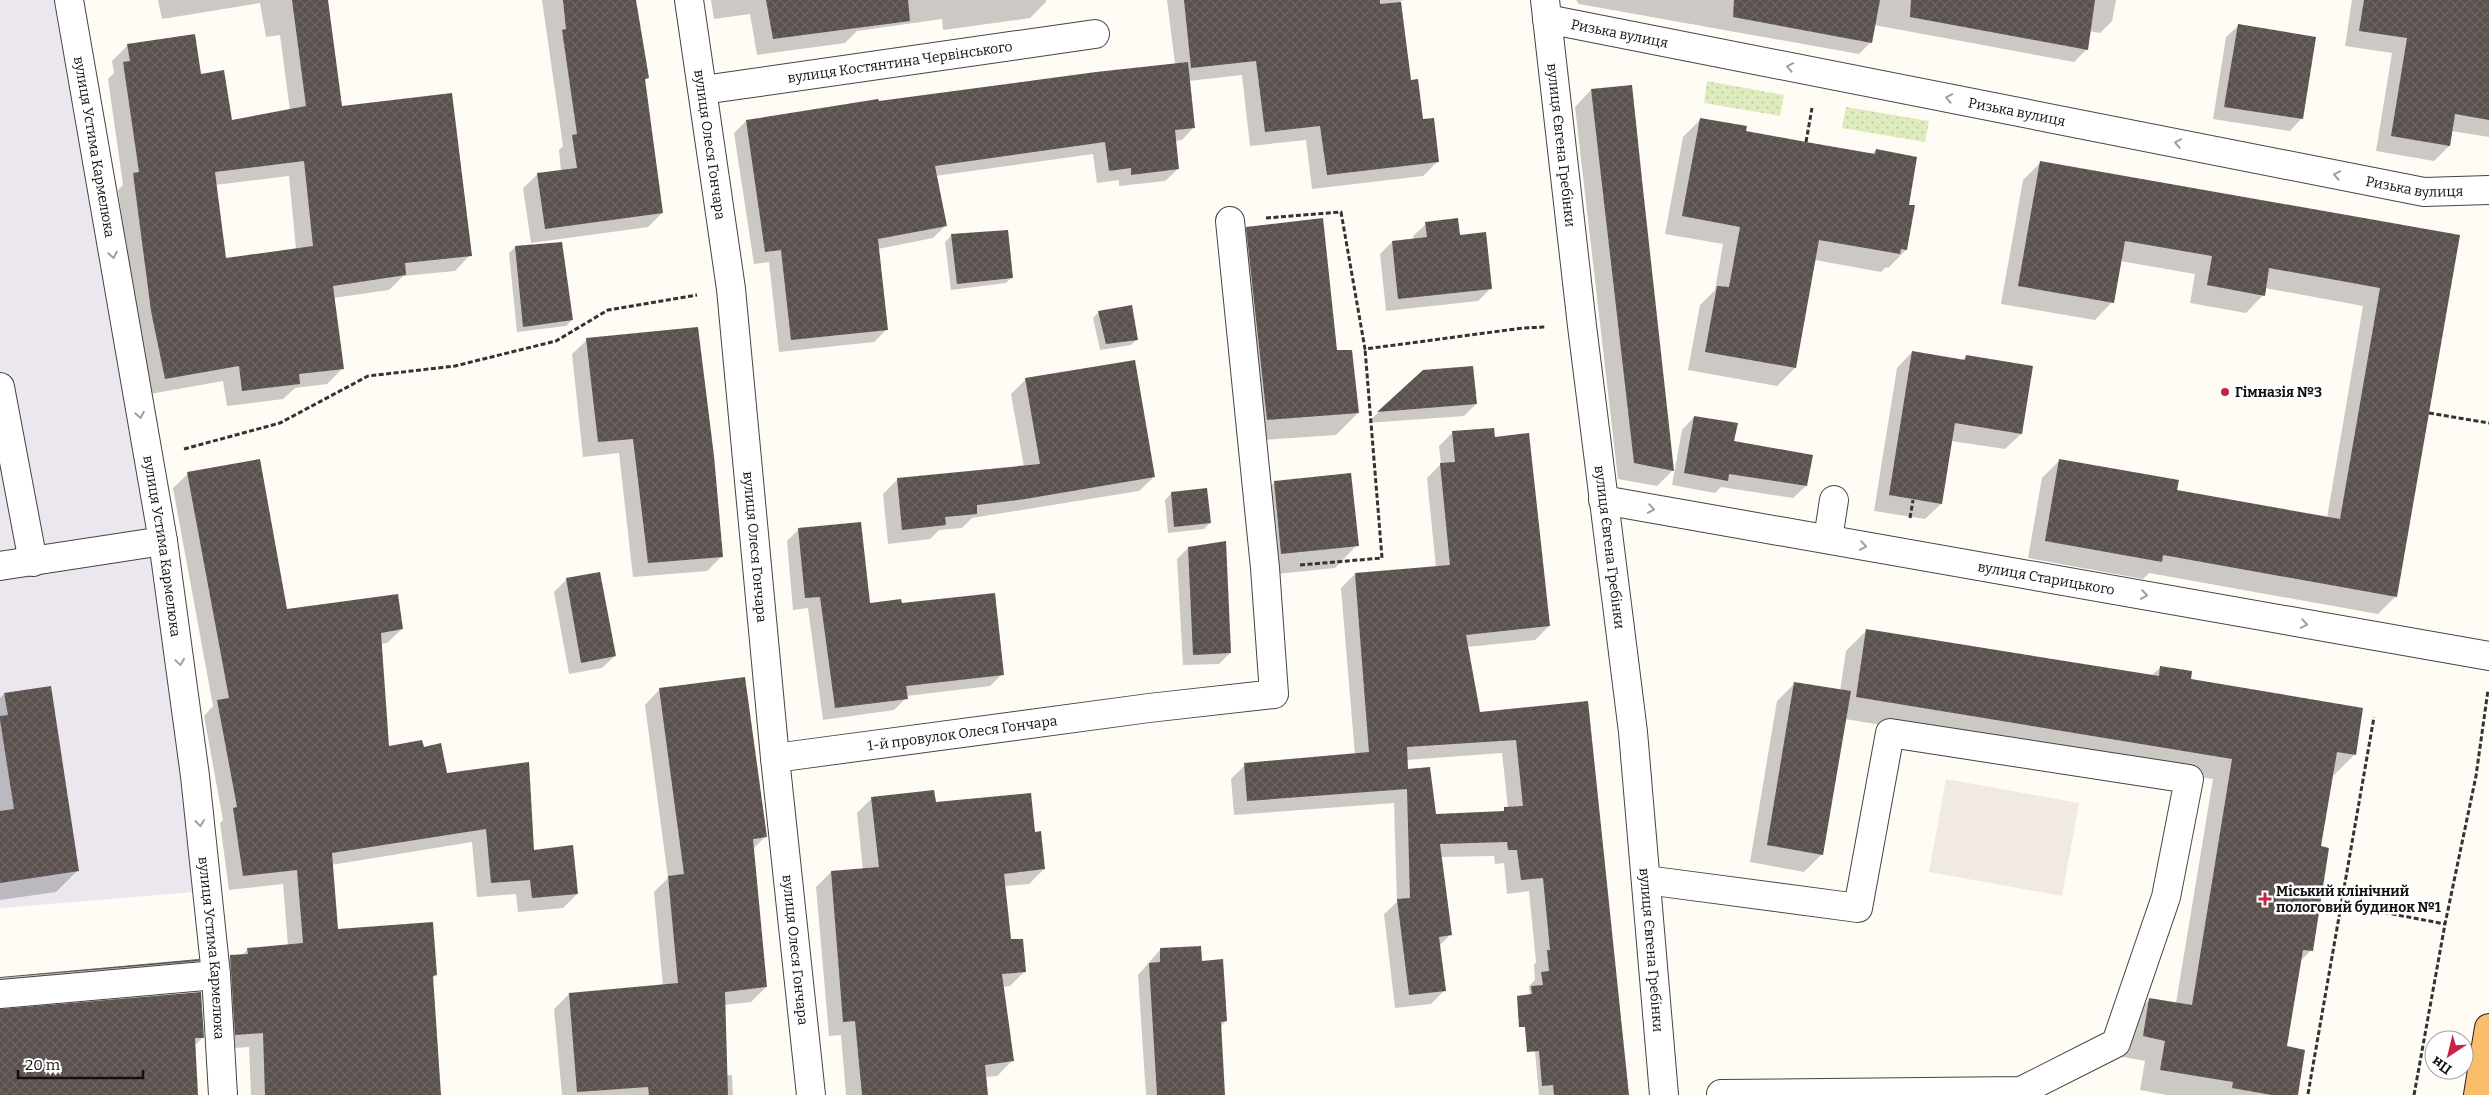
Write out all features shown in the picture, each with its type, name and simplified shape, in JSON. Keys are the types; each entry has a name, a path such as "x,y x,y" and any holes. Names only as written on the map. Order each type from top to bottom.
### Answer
{"main road":[{"path":"2478,1095 2489,1028"}],"street":[{"name":"вулиця Устима Кармелюка","path":"69,0 147,459 163,541 196,776 216,975 223,1095"},
{"name":"вулиця Олеся Гончара","path":"689,0 731,290 776,758 811,1095"},
{"name":"Ризька вулиця","path":"1546,10 2424,192 2489,190"},
{"name":"вулиця Євгена Гребінки","path":"1546,10 1582,326 1633,732 1664,1095"},
{"name":"вулиця Костянтина Червінського","path":"703,90 1095,34"},
{"path":"1230,221 1265,568"},
{"path":"0,387 34,562"},
{"name":"вулиця Старицького","path":"1603,500 2489,656"},
{"path":"1828,539 1834,500"},
{"path":"0,566 163,541"},
{"name":"1-й провулок Олеся Гончара","path":"776,758 1149,708 1274,694 1265,568"},
{"path":"1646,880 1858,908 1890,733 2189,779 2166,897 2116,1043 2021,1091 1720,1094"},
{"path":"0,994 216,975"}],"path":[{"path":"1230,221 1340,212 1365,349 1382,558 1265,568"},
{"path":"147,459 280,423 368,376 455,366 556,341 608,310 731,290"},
{"path":"1365,349 1522,328 1582,326"},
{"path":"2429,413 2489,423"},
{"path":"2414,1095 2445,924 2476,776 2489,682"},
{"path":"2308,1094 2374,717"},
{"path":"2340,904 2445,924"}],"shaded area":[{"path":"0,0 65,0 206,891 0,908"},
{"path":"1946,779 2079,803 2062,896 1929,872"}],"green space":[{"path":"1707,81 1784,95 1780,116 1704,103"},
{"path":"1846,107 1929,121 1925,142 1842,128"}],"building":[{"path":"292,0 328,0 342,106 452,93 472,256 405,263 406,275 333,286 344,369 299,374 300,384 242,391 239,366 165,379 151,311 133,173 139,172 123,62 130,61 127,44 195,34 201,74 224,70 232,120 306,106","holes":["304,161 313,246 226,258 215,172"]},
{"path":"563,0 636,0 649,78 645,79 663,213 545,229 537,173 577,168 572,135 577,134 562,30 566,29"},
{"path":"766,0 908,0 910,21 773,39"},
{"path":"1184,0 1380,0 1380,4 1401,2 1411,80 1418,79 1423,119 1434,118 1439,162 1327,175 1320,126 1265,132 1256,61 1191,68"},
{"path":"1734,0 1880,0 1872,43 1733,17"},
{"path":"1911,0 2095,0 2088,50 1910,17"},
{"path":"2364,0 2489,0 2489,120 2455,114 2450,146 2391,136 2407,38 2359,31"},
{"path":"2238,24 2316,37 2303,119 2224,107"},
{"path":"1188,62 1195,128 1175,130 1179,169 1131,175 1131,168 1109,171 1105,142 935,166 947,226 878,239 888,330 791,340 781,250 765,252 746,120 878,99 879,101 1096,72"},
{"path":"1632,85 1674,471 1634,463 1591,89"},
{"path":"1700,118 1747,126 1746,131 1806,142 1875,154 1876,149 1917,157 1909,205 1915,205 1907,250 1901,249 1900,254 1819,240 1796,368 1705,352 1717,286 1729,287 1740,227 1682,216"},
{"path":"2040,161 2460,235 2397,597 2163,555 2162,562 2045,541 2059,459 2179,480 2177,490 2340,519 2380,288 2269,268 2265,296 2207,285 2212,256 2125,241 2114,303 2018,286"},
{"path":"1323,218 1337,350 1352,350 1359,413 1267,420 1246,227"},
{"path":"1458,218 1460,235 1486,232 1492,289 1398,299 1392,241 1427,237 1425,222"},
{"path":"1008,230 1013,278 957,284 951,234"},
{"path":"562,242 573,320 523,327 515,246"},
{"path":"1132,305 1138,340 1106,344 1098,311"},
{"path":"698,327 714,456 723,557 648,563 633,439 598,442 586,338"},
{"path":"1912,351 1965,360 1966,355 2033,366 2022,434 1955,423 1942,504 1889,495"},
{"path":"1135,360 1155,477 1025,499 977,505 977,514 945,517 946,525 902,530 897,478 1040,464 1025,378"},
{"path":"1473,366 1477,404 1377,412 1423,370"},
{"path":"1694,416 1738,423 1734,441 1813,455 1807,486 1729,474 1728,481 1684,473"},
{"path":"1494,428 1495,437 1529,433 1550,626 1466,635 1480,712 1588,701 1629,1095 1554,1095 1553,1085 1542,1086 1539,1051 1527,1052 1525,1027 1519,1027 1517,996 1532,994 1531,986 1543,985 1541,972 1549,971 1547,950 1550,950 1543,878 1521,880 1517,850 1508,850 1507,842 1440,844 1452,935 1439,937 1446,991 1409,995 1397,899 1410,898 1407,789 1247,801 1244,763 1369,752 1355,573 1450,565 1440,463 1455,462 1452,431","holes":["1516,740 1523,806 1504,807 1504,811 1436,814 1430,767 1408,769 1407,747"]},
{"path":"260,459 287,609 398,594 403,629 381,633 389,746 422,740 424,747 441,743 447,773 529,762 534,850 573,845 578,894 532,898 530,880 491,883 486,829 332,853 338,929 433,922 437,975 433,976 441,1095 265,1095 263,1033 235,1035 230,955 248,954 247,948 303,943 297,870 243,876 233,808 237,807 217,700 229,698 187,472"},
{"path":"1351,473 1359,546 1281,554 1274,481"},
{"path":"1207,488 1211,523 1174,527 1171,492"},
{"path":"861,522 870,603 901,599 902,603 995,593 1004,675 906,686 908,699 835,708 820,597 805,598 798,528"},
{"path":"1226,541 1231,653 1193,655 1188,547"},
{"path":"600,572 616,656 581,663 566,578"},
{"path":"1866,629 2159,676 2160,666 2192,671 2191,679 2363,708 2356,755 2337,752 2321,846 2329,848 2313,951 2303,950 2287,1046 2305,1050 2298,1095 2272,1095 2232,1088 2233,1082 2160,1070 2165,1041 2143,1036 2149,998 2192,1005 2232,759 1856,697"},
{"path":"745,677 767,837 753,839 767,987 725,992 728,1095 649,1095 648,1087 577,1092 569,993 678,983 668,876 684,874 659,688"},
{"path":"1794,682 1851,691 1823,855 1767,845"},
{"path":"51,686 79,871 0,883 0,811 14,809 0,720 0,716 8,715 4,693"},
{"path":"934,790 936,802 1031,793 1035,832 1041,831 1045,869 1004,874 1011,939 1023,939 1026,972 1002,974 1014,1061 985,1065 988,1095 862,1095 855,1021 843,1022 831,871 879,867 871,797"},
{"path":"1201,946 1202,961 1223,959 1227,1021 1221,1022 1225,1095 1157,1095 1149,963 1160,962 1160,948"},
{"path":"199,959 199,961 0,978 0,977"},
{"path":"201,992 204,1038 195,1038 198,1095 0,1095 0,1009"}],"place":[{"name":"Гімназія №3","path":"2225,392"},
{"name":"Міський клінічний пологовий будинок №1","path":"2265,899"}]}
